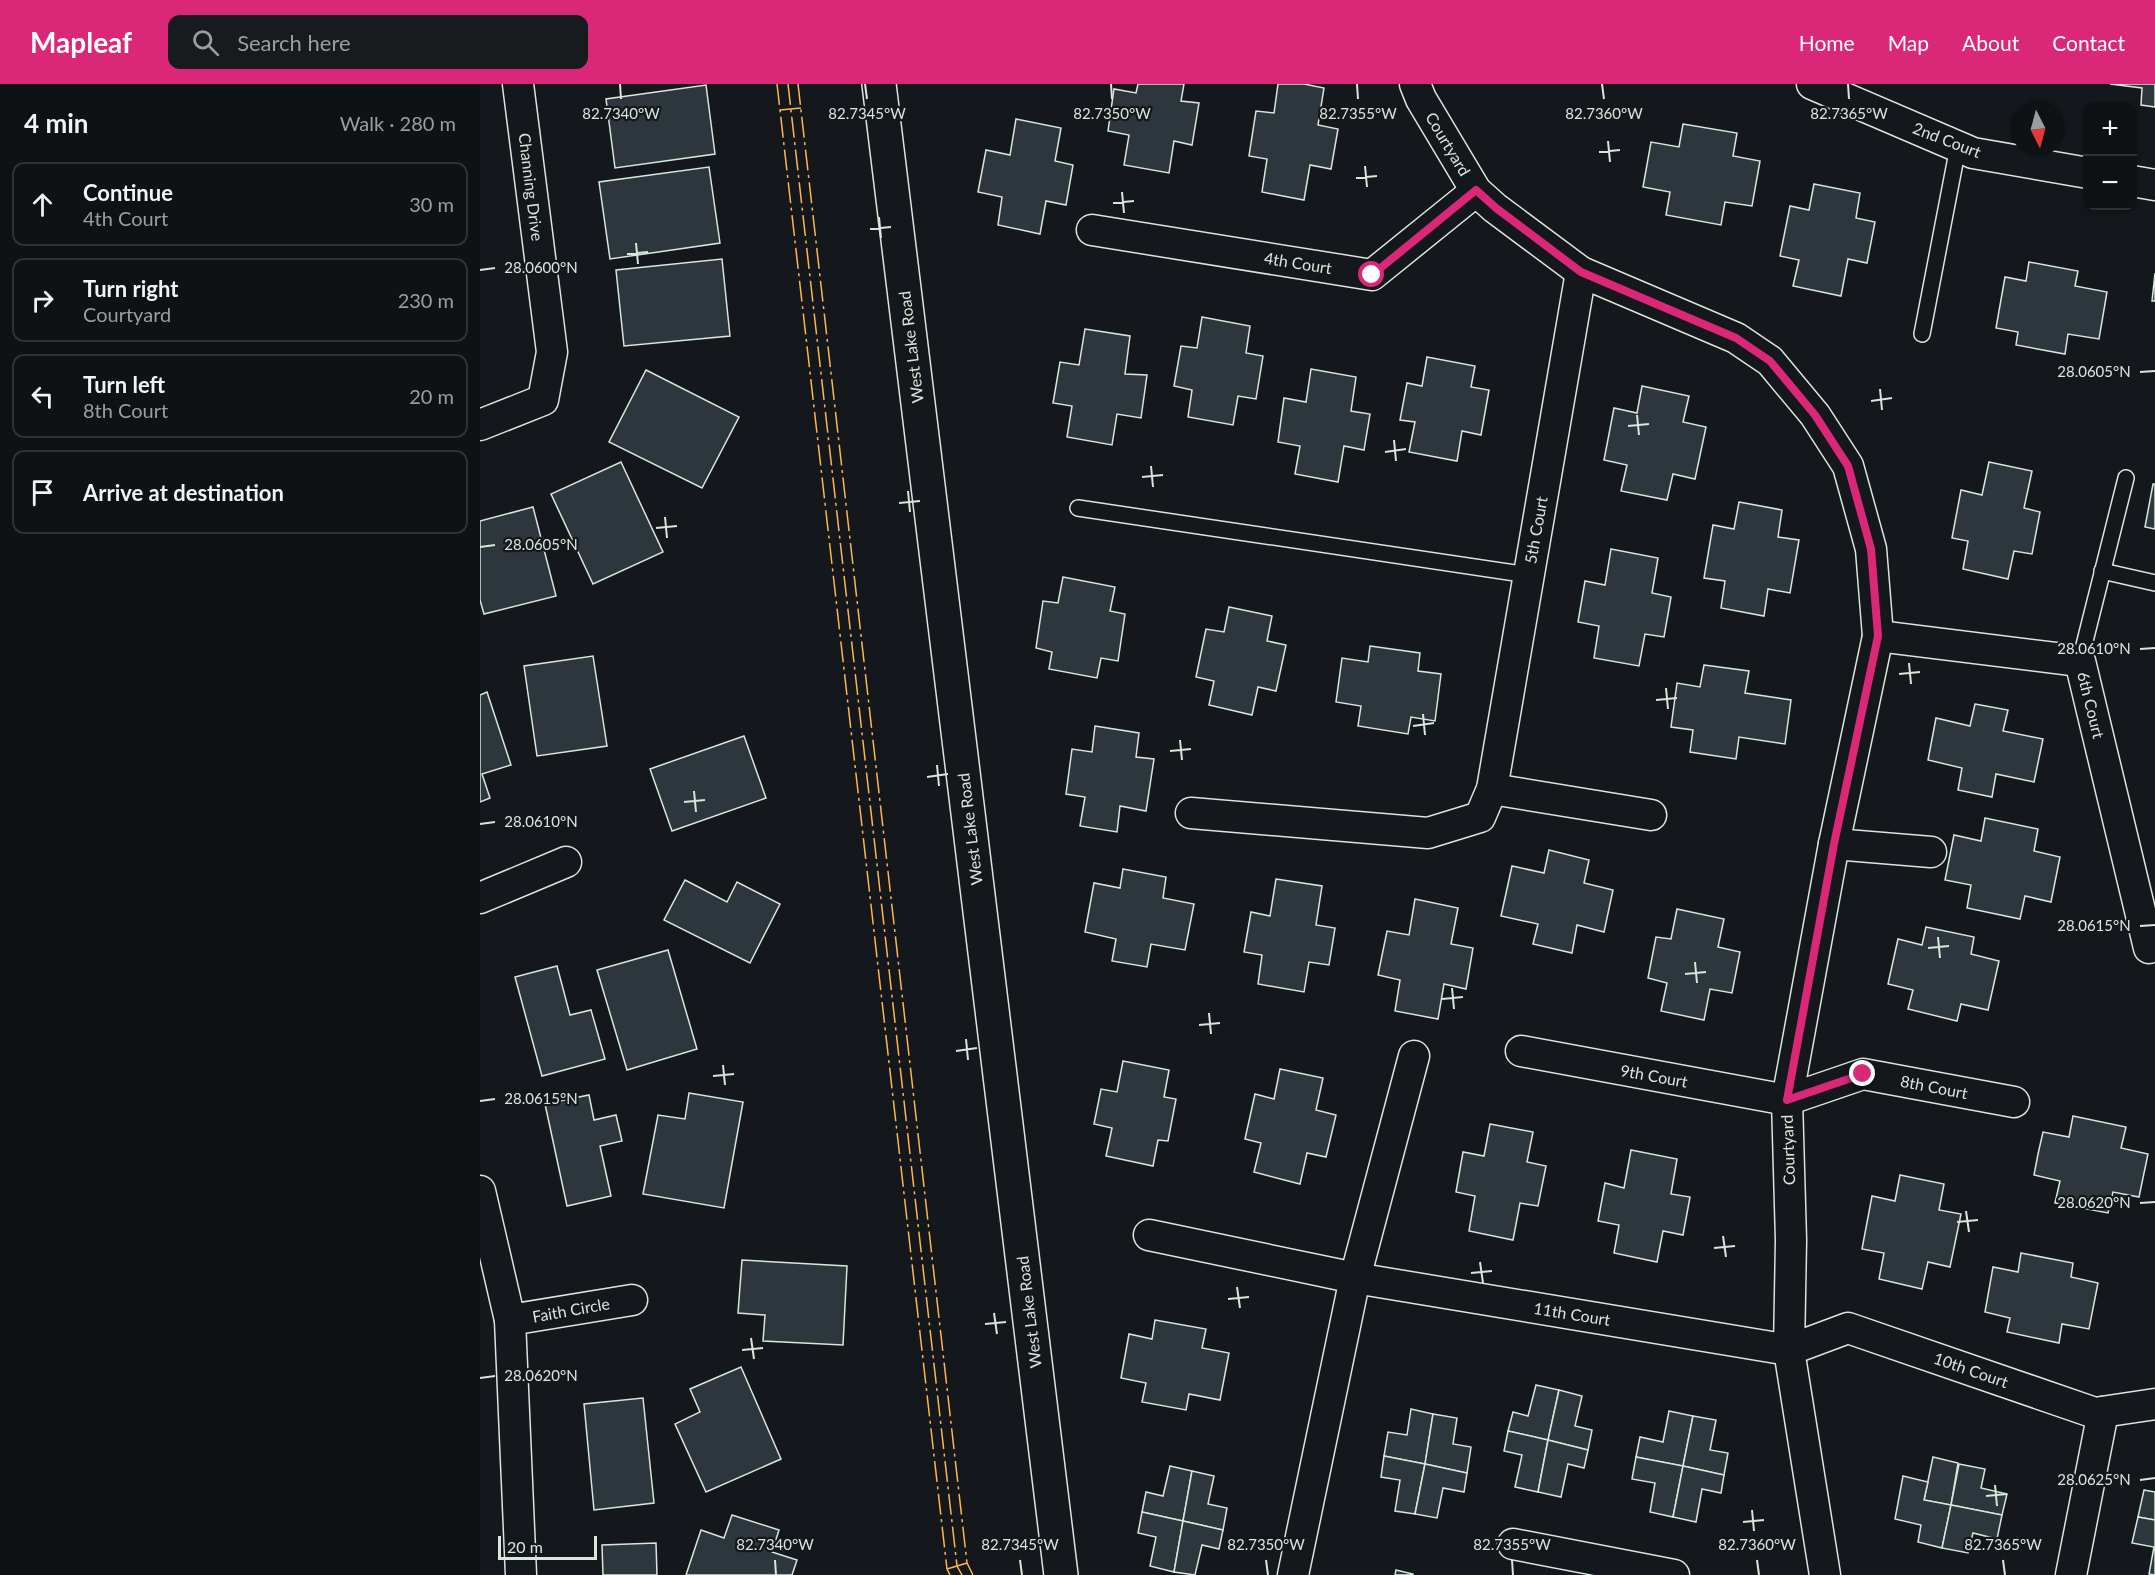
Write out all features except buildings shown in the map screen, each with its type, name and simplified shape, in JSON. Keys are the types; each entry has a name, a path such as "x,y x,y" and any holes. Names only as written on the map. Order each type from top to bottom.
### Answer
{"street":[{"name":"Channing Drive","path":"480,425 543,400 552,352 518,84"},
{"name":"West Lake Road","path":"879,84 1061,1575"},
{"name":"Courtyard","path":"1415,84 1421,99 1476,190 1496,208 1581,272 1736,338 1770,361 1815,415 1848,466 1871,549 1878,636 1834,844 1787,1100 1791,1240 1789,1350 1825,1575"},
{"name":"2nd Court","path":"1812,84 1973,153 2083,172"},
{"path":"2137,182 2155,185"},
{"name":"4th Court","path":"1092,230 1372,275 1476,190"},
{"name":"5th Court","path":"1191,813 1428,833 1480,817 1492,789 1581,272"},
{"name":"6th Court","path":"1878,636 2080,661 2149,948"},
{"path":"1492,789 1651,815"},
{"path":"1834,844 1931,852"},
{"path":"480,898 566,862"},
{"name":"9th Court","path":"1521,1051 1787,1100"},
{"path":"1293,1575 1355,1278 1414,1056"},
{"name":"8th Court","path":"1787,1100 1863,1074 2014,1102"},
{"path":"480,1191 510,1320 521,1575"},
{"name":"11th Court","path":"1149,1235 1355,1278 1789,1350"},
{"name":"Faith Circle","path":"510,1320 632,1299"},
{"name":"10th Court","path":"1789,1350 1848,1328 2095,1413 2155,1404"},
{"path":"2071,1575 2103,1412"},
{"path":"1513,1544 1674,1575"}],"lane":[{"path":"1922,334 1958,147"},
{"path":"2080,661 2126,478"},
{"path":"1078,508 1528,575"},
{"path":"2102,571 2155,583"}],"power":[{"path":"777,84 947,1569 950,1575"},
{"path":"788,84 957,1566 962,1575"},
{"path":"798,84 967,1563 973,1575"},
{"path":"780,110 801,108"},
{"path":"947,1569 967,1563"}],"route":[{"path":"1372,275 1476,190 1496,208 1581,272 1736,338 1770,361 1815,415 1848,466 1871,549 1878,636 1834,844 1787,1100 1863,1074"}]}
